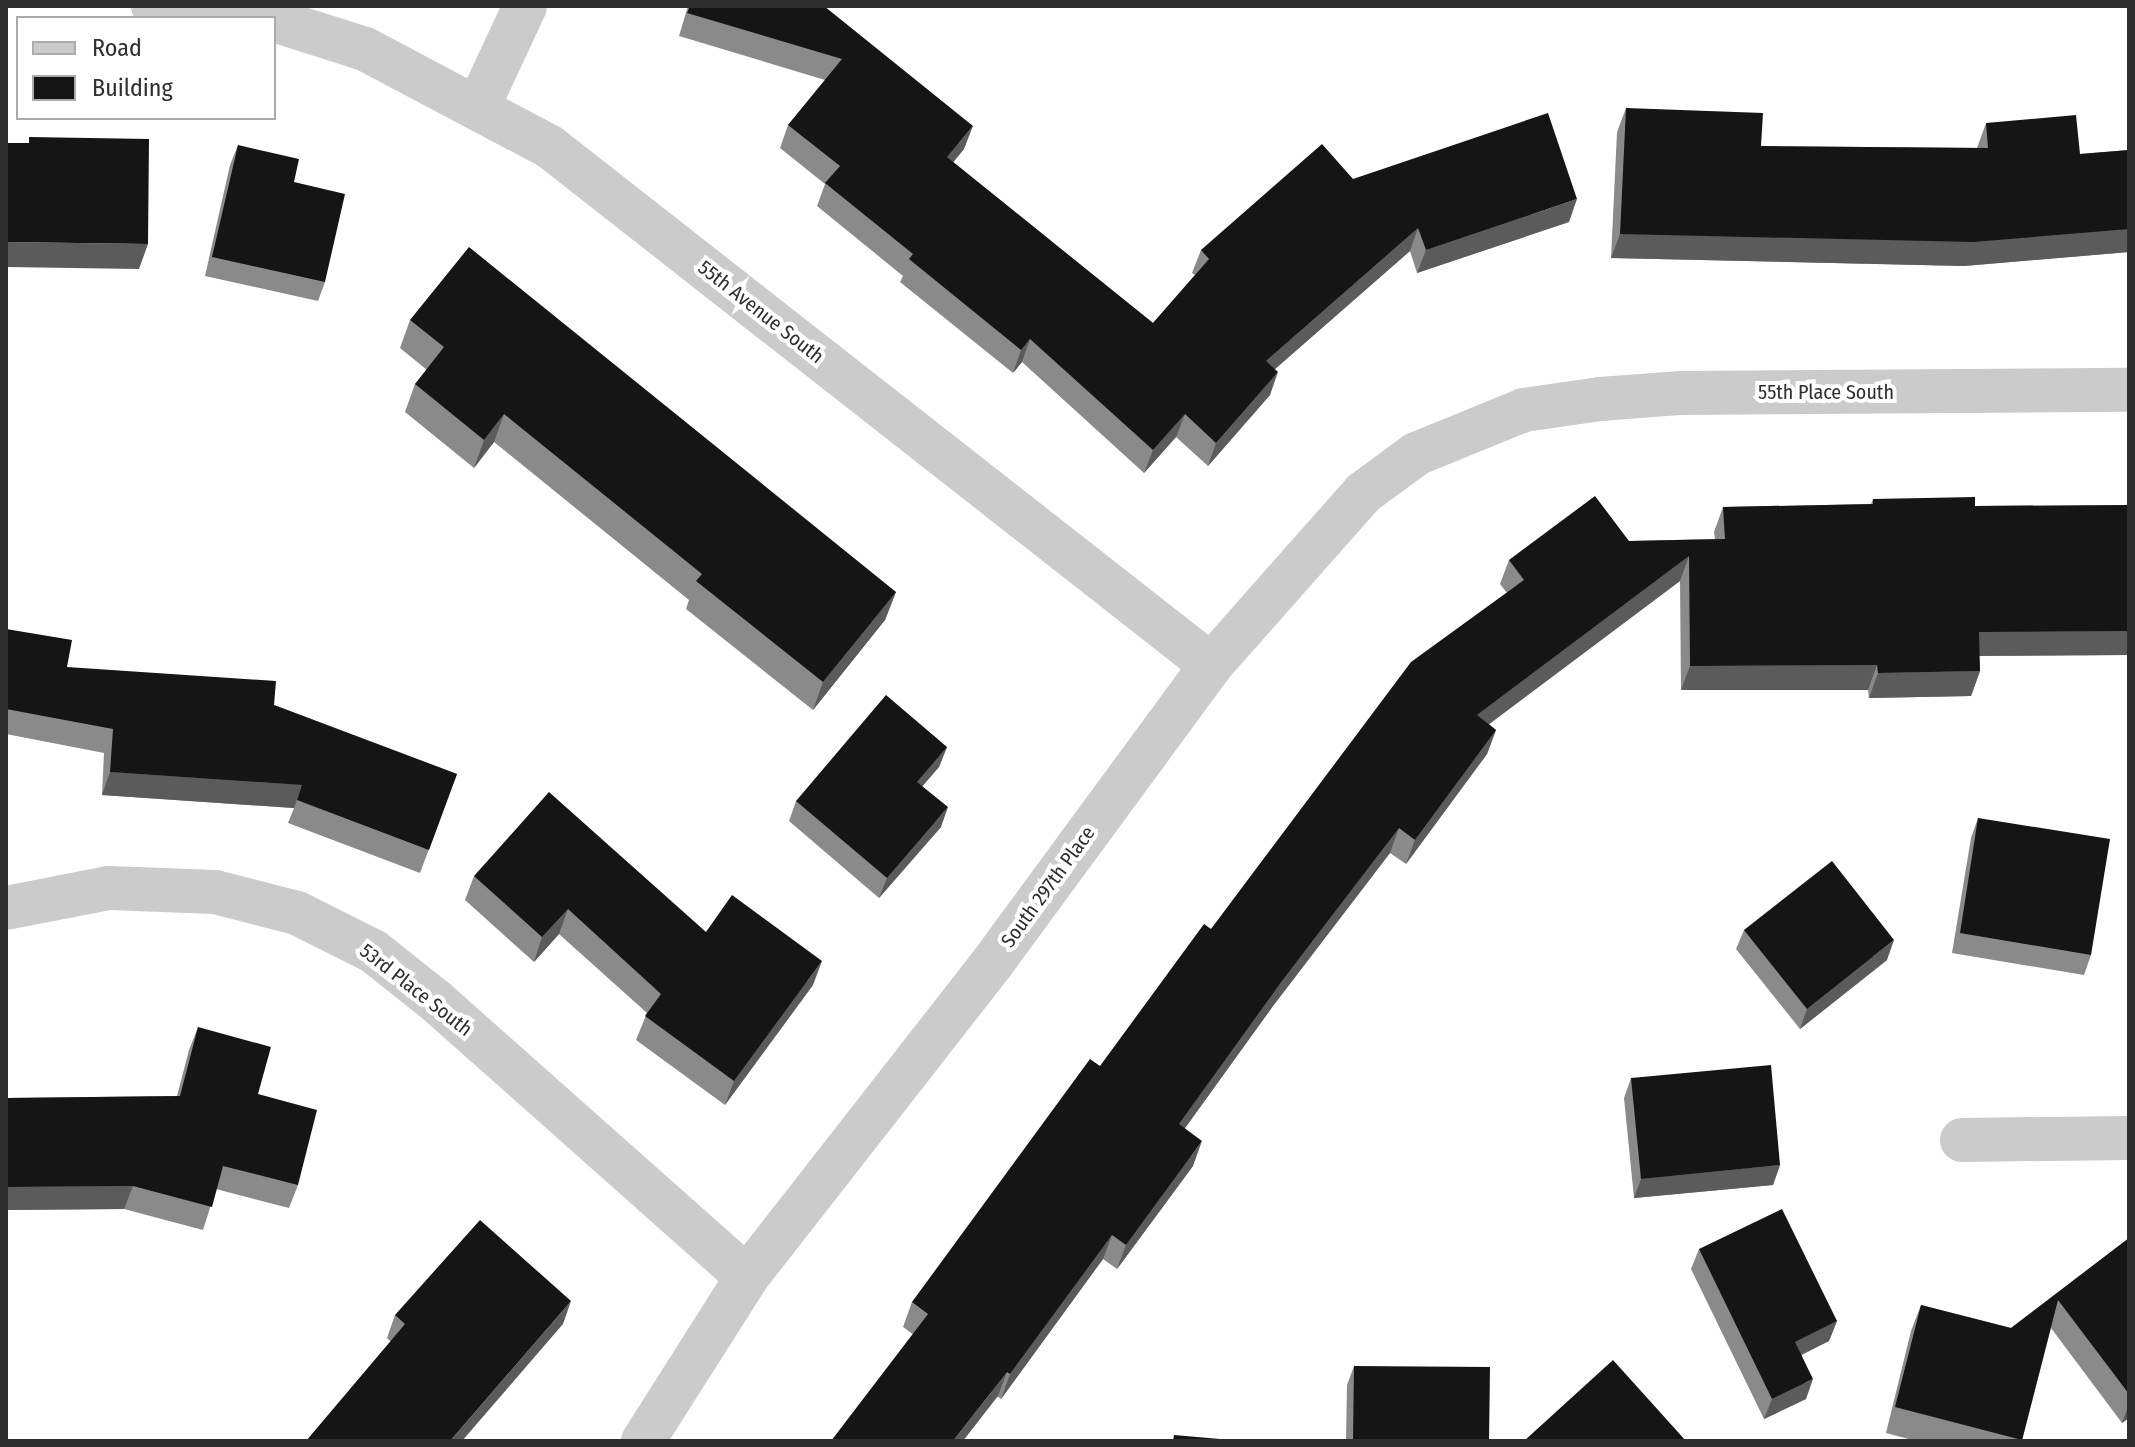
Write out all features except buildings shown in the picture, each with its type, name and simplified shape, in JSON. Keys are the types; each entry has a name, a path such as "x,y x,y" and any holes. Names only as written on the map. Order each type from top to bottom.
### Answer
{"street":[{"path":"153,6 246,16"},
{"path":"478,107 525,6"},
{"name":"55th Avenue South","path":"276,21 365,49 550,147 1211,665"},
{"name":"55th Place South","path":"1524,410 1600,399 1679,393 2129,390"},
{"name":"South 297th Place","path":"643,1441 747,1277 993,962 1211,665 1363,493 1416,454 1524,410"},
{"name":"53rd Place South","path":"6,908 109,888 215,892 297,913 373,951 436,1001 747,1277"},
{"path":"1962,1140 2129,1138"}]}
